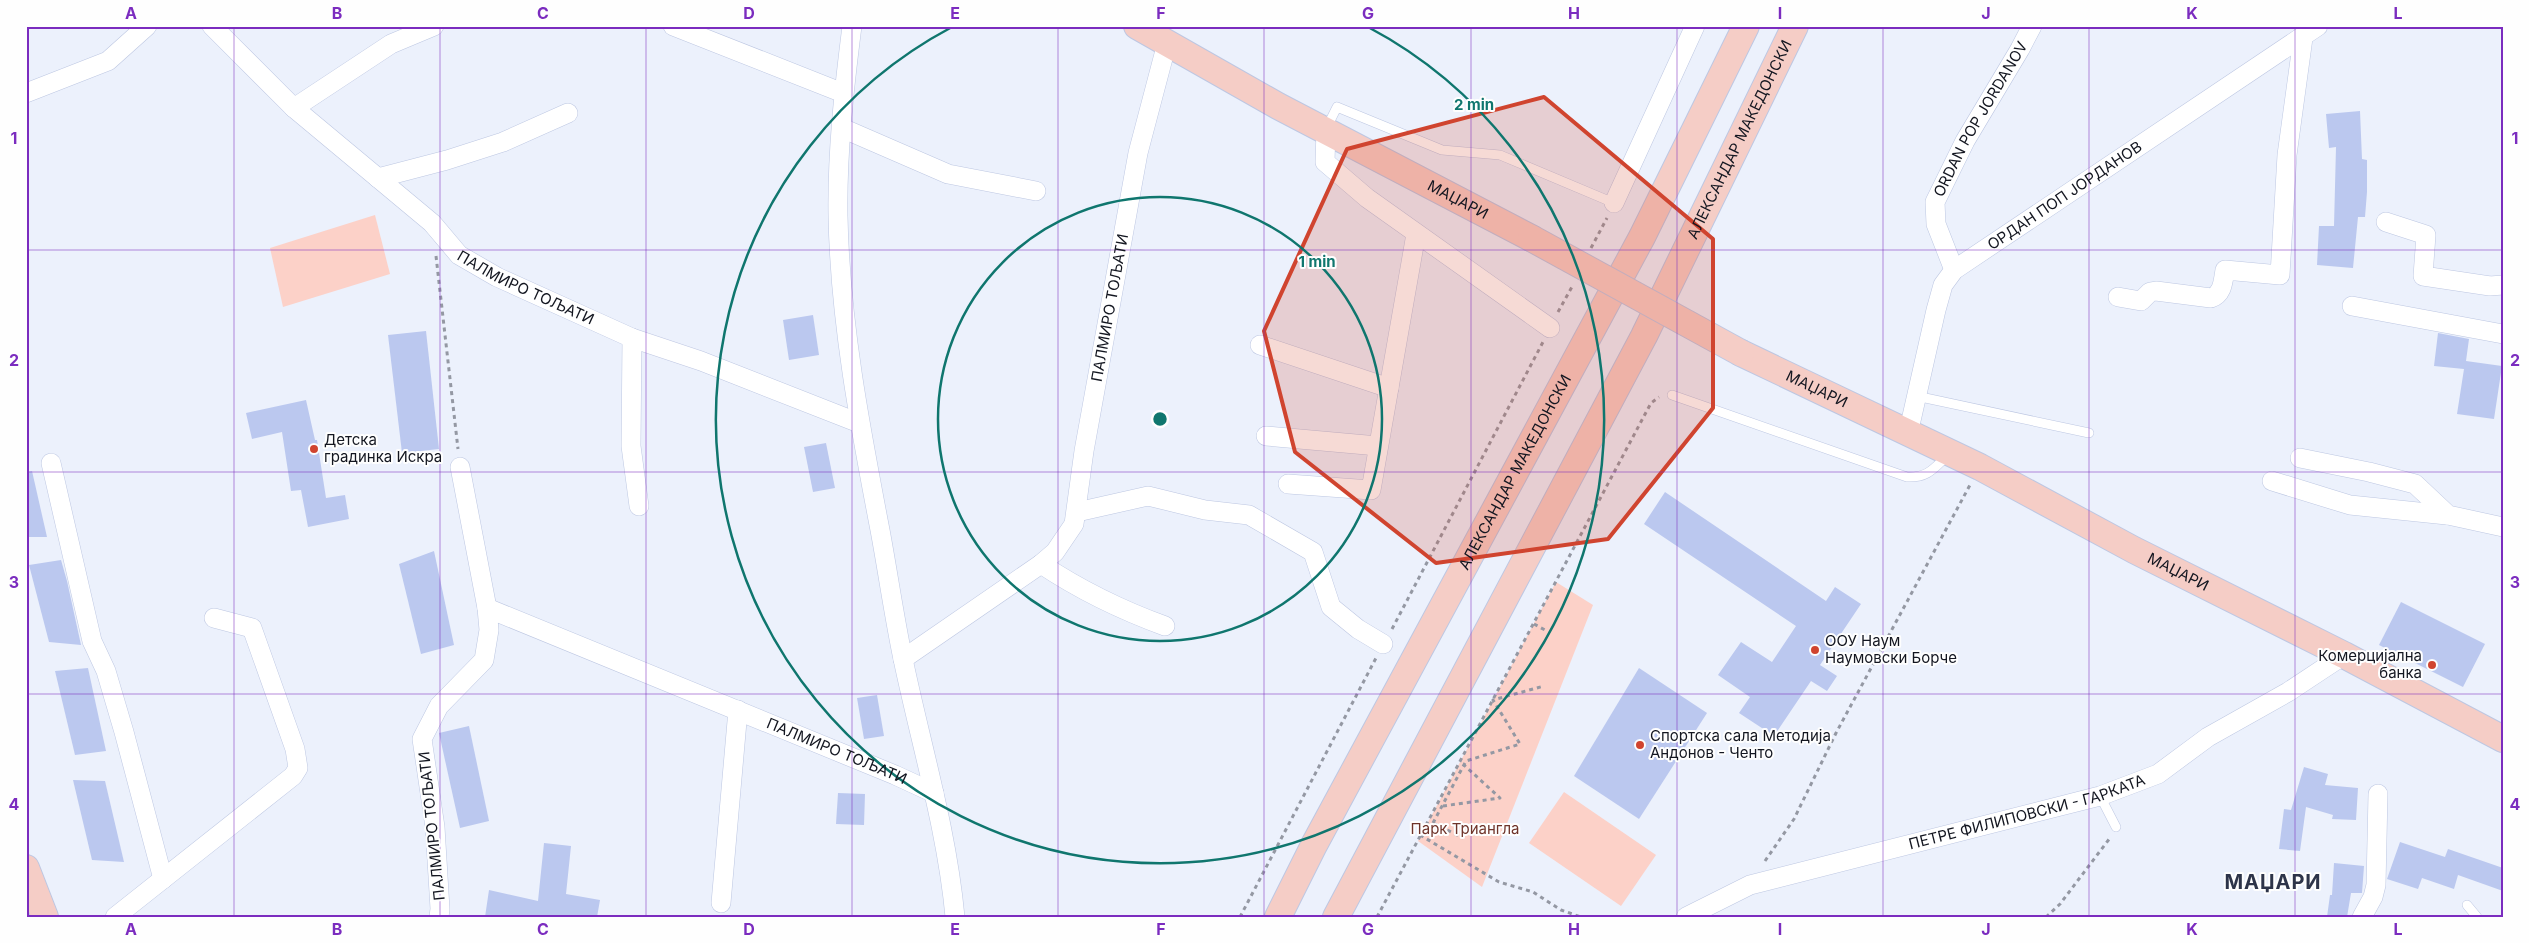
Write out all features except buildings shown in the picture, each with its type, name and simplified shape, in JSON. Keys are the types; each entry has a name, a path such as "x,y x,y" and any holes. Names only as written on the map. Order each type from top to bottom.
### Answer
{"street":[{"path":"26,93 108,61 147,26"},
{"name":"ПАЛМИРО ТОЉАТИ","path":"212,26 294,108 432,222 459,255 489,272 632,338 701,361 859,423"},
{"path":"294,108 391,44 434,26"},
{"path":"673,26 843,93"},
{"name":"ПАЛМИРО ТОЉАТИ","path":"852,26 843,93 838,214 841,280 859,423 903,659 934,793 953,895 955,917"},
{"name":"МАЏАРИ","path":"1137,26 1278,106 1531,238 1741,353 1980,467 2134,550 2344,655 2503,739"},
{"path":"1614,204 1695,26"},
{"name":"АЛЕКСАНДАР МАКЕДОНСКИ","path":"1278,917 1314,845 1642,237 1746,26"},
{"name":"АЛЕКСАНДАР МАКЕДОНСКИ","path":"1336,917 1644,336 1796,26"},
{"name":"ORDAN POP JORDANOV","path":"1954,270 1936,224 1935,202 1965,141 2032,26"},
{"name":"ОРДАН ПОП ЈОРДАНОВ","path":"1908,434 1943,285 1954,270 2303,38 2318,26"},
{"path":"2118,297 2141,301 2150,292 2156,291 2211,298 2217,296 2220,292 2226,270 2280,275 2287,155 2303,38"},
{"name":"ПАЛМИРО ТОЉАТИ","path":"903,659 1041,564 1056,552 1074,524 1084,451 1138,153 1166,43"},
{"path":"378,178 447,160 503,142 568,113"},
{"path":"842,128 948,174 1036,191"},
{"path":"1326,130 1325,162 1367,198 1550,328"},
{"path":"2386,222 2426,235 2423,276 2490,286 2503,286"},
{"path":"1288,484 1371,490 1416,234"},
{"path":"2352,306 2503,334"},
{"path":"632,338 631,446 640,506"},
{"path":"1260,345 1388,388"},
{"path":"1266,436 1378,446"},
{"path":"2300,458 2369,472 2415,484 2447,514"},
{"path":"51,463 92,641 106,671 122,723 163,879"},
{"name":"ПАЛМИРО ТОЉАТИ","path":"439,917 435,827 422,739 439,706 484,660 489,630 488,608 460,467"},
{"path":"2272,481 2350,505 2447,514 2503,526"},
{"path":"1077,512 1148,496 1205,510 1249,515 1313,552 1331,606 1358,629 1384,644"},
{"path":"1041,564 1064,579 1127,612 1165,626"},
{"name":"ПАЛМИРО ТОЉАТИ","path":"488,608 738,710 934,793"},
{"path":"115,917 293,776 298,768 295,749 252,628 214,618"},
{"name":"ПЕТРЕ ФИЛИПОВСКИ - ГАРКАТА","path":"1686,917 1750,885 2100,796 2158,774 2208,737 2288,692 2344,655"},
{"path":"721,903 738,710"},
{"path":"2362,917 2373,897 2376,885 2378,794"},
{"path":"26,868 45,917"}],"lane":[{"path":"1326,130 1336,107 1442,150 1500,155 1614,204"},
{"path":"1672,395 1907,477 1920,478 1928,474 1950,454"},
{"path":"1916,396 2089,433"},
{"path":"2100,796 2116,827"},
{"path":"2467,905 2477,917"}],"path":[{"path":"432,222 460,467"},
{"path":"1240,917 1550,328"},
{"path":"1377,917 1651,403 1661,395 1672,395"},
{"path":"1750,885 1794,819 1836,734 1980,467"},
{"path":"1534,624 1545,630"},
{"path":"1494,700 1544,686"},
{"path":"1433,823 1466,761 1520,744 1494,700"},
{"path":"1442,806 1500,798 1464,765"},
{"path":"1428,821 1463,838"},
{"path":"2046,917 2060,904 2107,844 2116,827"},
{"path":"1420,836 1499,882 1533,892 1561,910 1581,917"}],"highlighted area":[{"path":"1544,97 1713,239 1713,408 1608,539 1436,563 1295,452 1264,331 1347,149"}],"green space":[{"path":"375,215 390,274 283,307 270,248"},
{"name":"Парк Триангла","path":"1556,582 1593,605 1482,887 1418,841"},
{"path":"1564,792 1656,855 1621,906 1529,843"}],"place":[{"name":"Детска градинка Искра","path":"314,449"},
{"name":"ООУ Наум Наумовски Борче","path":"1815,650"},
{"name":"Комерцијална банка","path":"2432,665"},
{"name":"Спортска сала Методија Андонов - Ченто","path":"1640,745"}],"district":[{"name":"МАЏАРИ","path":"2273,882"}]}
